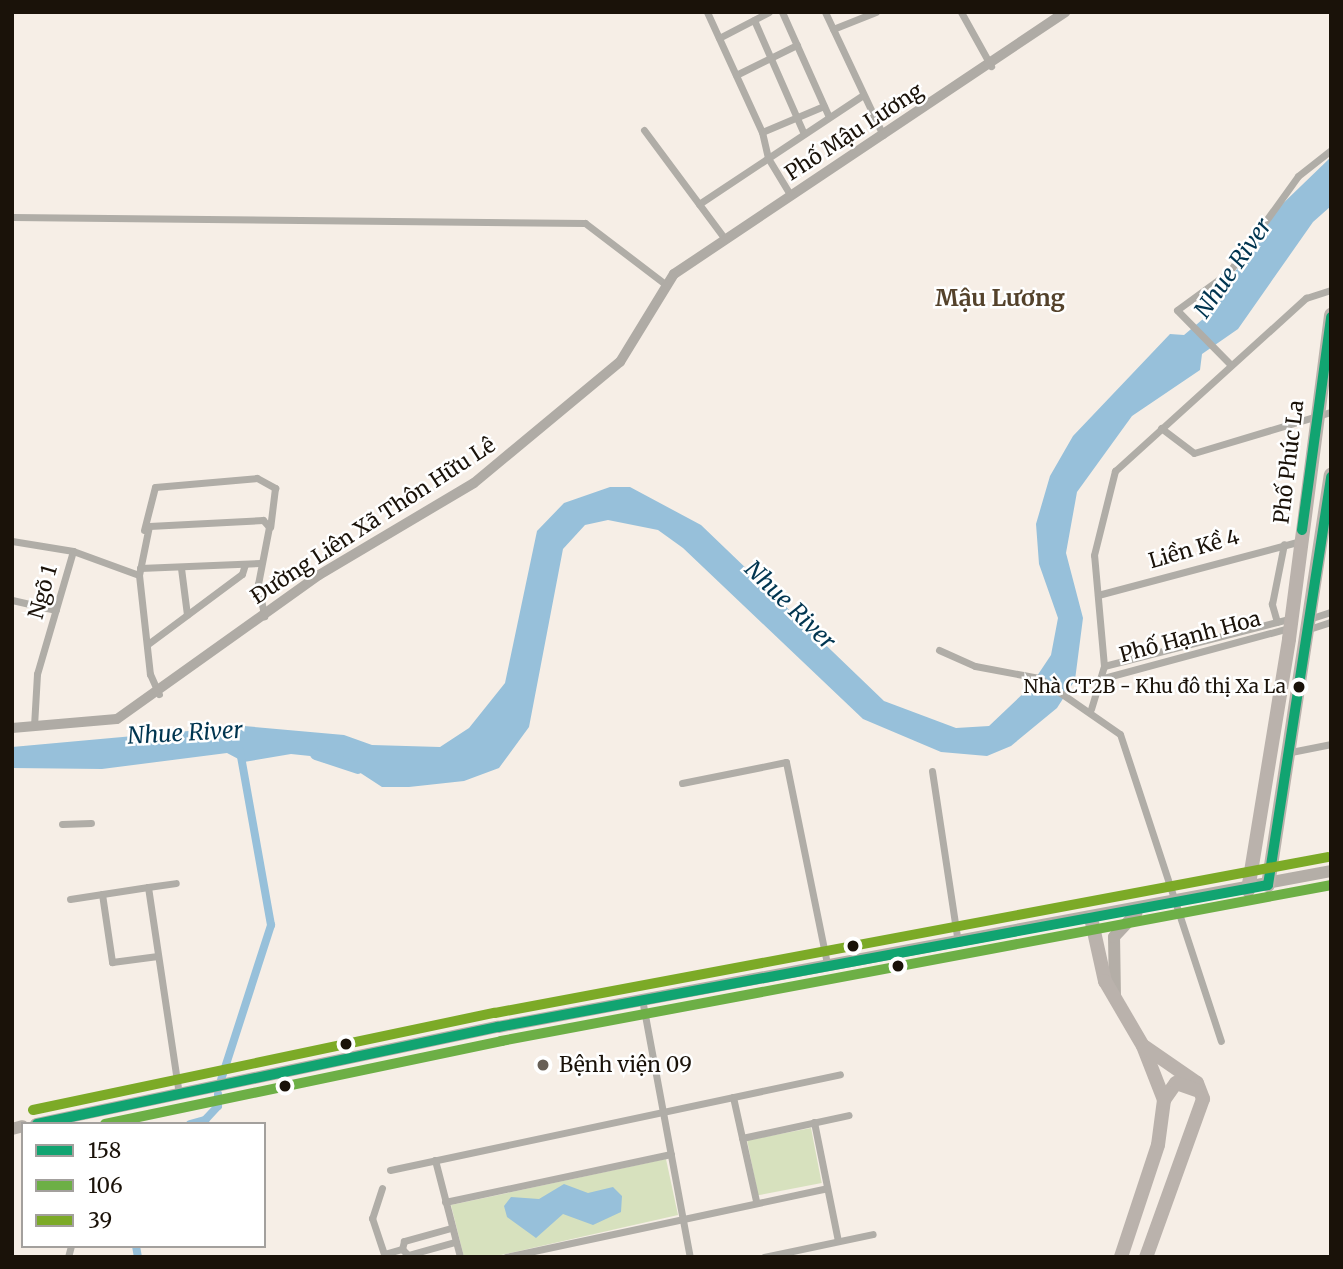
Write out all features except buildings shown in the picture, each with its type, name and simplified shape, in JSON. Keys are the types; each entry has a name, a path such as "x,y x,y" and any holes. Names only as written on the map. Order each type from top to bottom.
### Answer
{"highway":[{"name":"Phố Phúc La","path":"1268,885 1291,752 1301,541 1315,417 1331,315"},
{"name":"Phố Phúc La","path":"1248,890 1297,624 1331,475"},
{"path":"1091,918 1094,950 1115,998 1143,1046 1164,1100"},
{"path":"1143,1046 1197,1083 1202,1095 1146,1257"},
{"path":"1121,1257 1157,1145 1164,1100 1176,1083 1202,1095"}],"main road":[{"path":"56,1122 95,1118 179,1094 642,999 1180,903 1331,872"},
{"path":"1115,998 1114,937 1121,923 1143,909"}],"street":[{"path":"707,12 762,132 768,158 791,196"},
{"path":"719,37 769,12"},
{"path":"782,12 828,115"},
{"path":"825,12 883,135"},
{"path":"833,29 876,12"},
{"path":"961,12 991,67"},
{"name":"Phố Mậu Lương","path":"665,284 725,239 991,67 1066,12"},
{"path":"754,20 804,134"},
{"path":"736,75 797,46"},
{"path":"699,204 828,115 863,95"},
{"path":"762,132 824,106"},
{"path":"644,130 725,239"},
{"path":"1230,363 1177,310 1229,272 1295,180 1331,150"},
{"path":"12,217 586,223 665,284"},
{"name":"Đường Liên Xã Thôn Hữu Lê","path":"12,728 117,719 159,694 319,575 474,483 591,391 620,362 665,284"},
{"path":"1091,709 1104,666 1094,555 1105,497 1115,471 1230,363 1306,298 1331,290"},
{"path":"1161,428 1194,453 1331,412"},
{"path":"159,694 148,644 140,571 143,531 158,485 257,478 275,488 260,563 264,616"},
{"path":"143,531 152,526 263,520 269,527"},
{"path":"12,541 73,551 140,571 260,563"},
{"name":"Liền Kề 4","path":"1098,595 1301,541"},
{"path":"1284,544 1272,604 1297,624"},
{"name":"Ngõ 1","path":"34,726 37,674 73,551"},
{"path":"148,644 242,575 245,564"},
{"path":"181,568 187,615"},
{"path":"12,600 56,610"},
{"name":"Phố Hạnh Hoa","path":"1100,679 1331,612"},
{"name":"Phố Hạnh Hoa","path":"1104,666 1297,624 1331,622"},
{"path":"939,650 975,666 1039,678 1091,709 1120,734 1132,757 1180,903 1199,987 1221,1041"},
{"path":"1291,752 1331,744"},
{"path":"682,782 786,762 827,964"},
{"path":"932,771 958,942"},
{"path":"62,824 91,823"},
{"path":"70,899 176,883"},
{"path":"148,887 179,1094"},
{"path":"102,894 112,962 158,956"},
{"path":"642,999 690,1257"},
{"path":"390,1170 840,1074"},
{"path":"733,1097 756,1201"},
{"path":"742,1138 849,1115"},
{"path":"814,1122 838,1241"},
{"path":"445,1202 671,1154"},
{"path":"435,1160 460,1257"},
{"path":"382,1188 372,1218 384,1255 402,1248"},
{"path":"506,1257 756,1201 827,1188"},
{"path":"402,1248 404,1241 451,1228"},
{"path":"764,1257 873,1234"},
{"path":"402,1248 408,1255 455,1242"}],"green space":[{"path":"811,1128 822,1183 758,1195 747,1140"},
{"path":"666,1159 678,1215 492,1257 464,1257 451,1205"}],"water":[{"path":"1331,157 1331,206 1313,222 1238,329 1202,354 1200,370 1132,416 1077,492 1066,553 1083,618 1075,680 1057,708 1011,746 987,756 941,752 863,719 683,548 658,530 608,520 585,525 563,549 529,727 499,768 464,781 382,787 339,759 291,754 244,762 227,753 102,769 12,768 12,747 244,726 344,735 372,745 440,747 469,728 505,683 537,531 564,503 610,487 630,487 701,525 884,701 956,728 989,726 1029,688 1051,655 1058,618 1039,564 1036,524 1050,476 1073,436 1170,334 1184,335 1209,314 1210,298 1252,253 1272,214"},
{"path":"564,1184 588,1193 613,1187 622,1196 621,1212 593,1225 563,1214 536,1238 507,1217 504,1206 511,1197 539,1199"}],"waterway":[{"path":"221,1080 271,925 240,751"},
{"name":"Nhue River","path":"316,754 358,768"},
{"path":"198,1122 205,1120 218,1106 218,1094"},
{"path":"136,1248 138,1257"}],"transit line":[{"name":"158","path":"1302,530 1331,317"},
{"name":"158","path":"47,1122 498,1027 1268,885 1331,477"},
{"name":"39","path":"33,1110 495,1013 1328,857"},
{"name":"106","path":"115,1122 501,1041 1331,885"}],"place":[{"name":"Nhà CT2B - Khu đô thị Xa La","path":"1299,687"},
{"name":"Bệnh viện 09","path":"543,1065"}],"district":[{"name":"Mậu Lương","path":"1000,298"}]}
